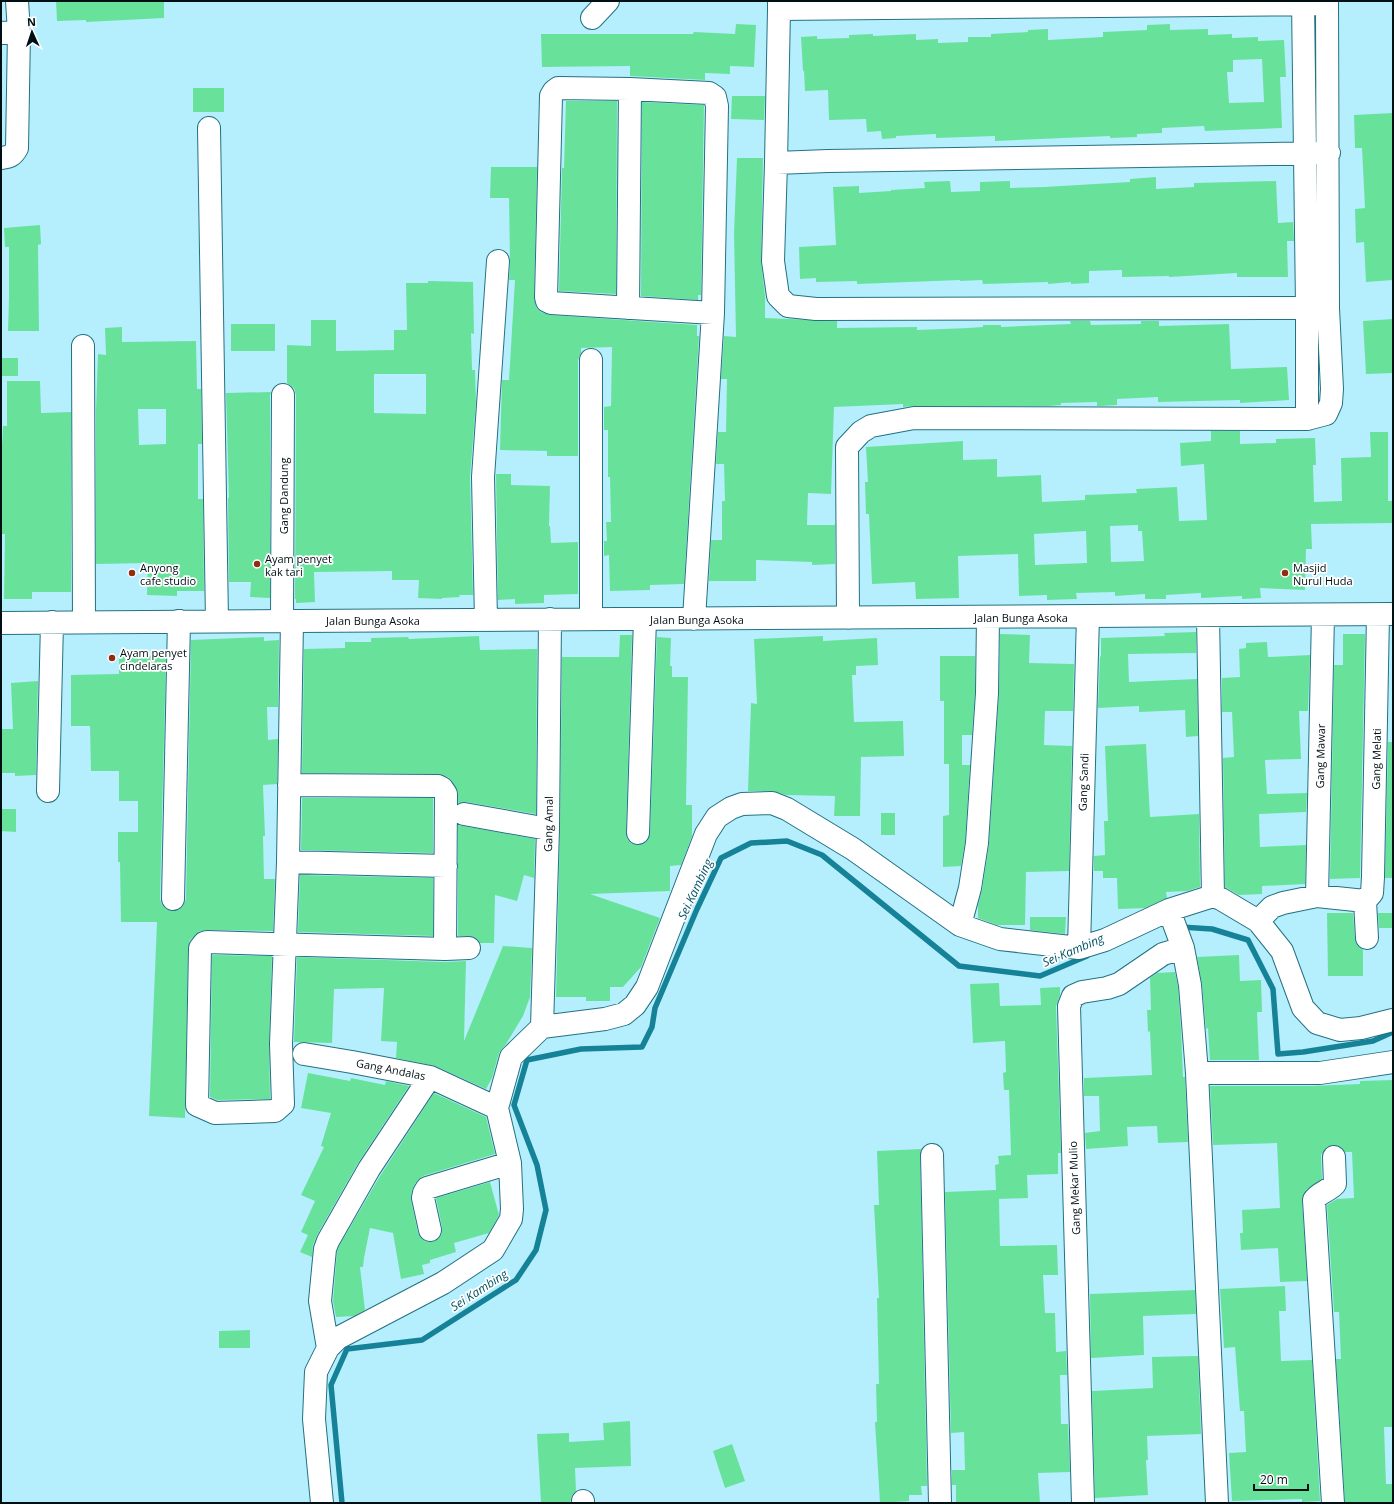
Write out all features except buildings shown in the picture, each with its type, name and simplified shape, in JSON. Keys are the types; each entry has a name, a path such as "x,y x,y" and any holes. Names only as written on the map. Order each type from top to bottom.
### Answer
{"street":[{"path":"1,158 9,157 14,154 17,148 10,33 17,1"},
{"path":"592,18 608,1"},
{"path":"848,618 847,447 861,432 871,426 914,418 1306,419 1326,414 1331,403 1328,308 1327,2 779,5 773,261 778,296 788,306 816,309 1328,308"},
{"path":"1303,3 1307,307 1306,419"},
{"path":"694,619 713,312 717,106 715,97 709,93 630,89 558,88 551,96 547,301 551,303 713,312"},
{"path":"628,308 630,89"},
{"path":"209,128 217,621"},
{"path":"776,163 1328,153"},
{"path":"486,620 483,470 498,261"},
{"path":"83,346 84,622"},
{"path":"591,360 591,619"},
{"name":"Gang Dandung","path":"283,395 289,785 286,945"},
{"name":"Gang Mawar","path":"1317,896 1323,615"},
{"name":"Jalan Bunga Asoka","path":"1,623 1386,615"},
{"name":"Gang Melati","path":"1365,901 1372,893 1386,615"},
{"name":"Gang Sandi","path":"1078,948 1088,616"},
{"path":"1208,616 1213,896"},
{"path":"960,925 970,888 978,843 987,694 988,617"},
{"path":"638,833 645,619"},
{"name":"Gang Amal","path":"542,1028 548,829 550,620"},
{"path":"48,790 52,622"},
{"path":"174,899 179,622"},
{"path":"289,785 438,786 442,788 446,794 445,949"},
{"path":"322,1503 314,1419 316,1372 328,1348 338,1338 443,1283 493,1250 511,1219 512,1209 510,1163 497,1108 512,1057 542,1028 605,1019 624,1014 635,1005 647,987 706,834 717,817 731,808 742,804 772,803 787,809 853,849 960,925 1000,938 1078,948 1105,940 1171,915 1213,896 1221,899 1258,921 1282,951 1303,1008 1317,1023 1340,1030 1361,1028 1393,1020"},
{"path":"464,814 548,829"},
{"path":"288,862 446,866"},
{"path":"1258,921 1272,906 1317,896 1365,901 1367,938"},
{"path":"1171,915 1182,945 1190,984 1197,1073 1217,1503"},
{"path":"286,945 281,1044 283,1104 275,1111 215,1113 208,1111 197,1105 196,1102 200,948 202,945 207,942 445,949 469,948"},
{"name":"Gang Mekar Mulio","path":"1083,1503 1069,1006 1073,996 1082,992 1107,988 1119,984 1163,954 1182,945"},
{"name":"Gang Andalas","path":"304,1054 430,1077 497,1108"},
{"path":"1197,1073 1320,1073 1393,1062"},
{"path":"328,1348 320,1301 325,1249 328,1241 369,1169 430,1077"},
{"path":"932,1155 940,1503"},
{"path":"1333,1503 1314,1200 1316,1196 1330,1189 1335,1184 1334,1157"},
{"path":"430,1230 423,1198 427,1188 510,1163"}],"waterway":[{"name":"Sei Kambing","path":"342,1503 331,1385 347,1349 422,1340 516,1280 536,1250 546,1210 537,1165 514,1105 527,1060 581,1049 642,1047 652,1027 655,1008 697,909 721,858 751,843 787,841 822,855 959,966 1040,976 1087,956"},
{"name":"Sei Kambing","path":"1181,927 1212,929 1248,940 1273,989 1278,1054 1303,1052 1373,1041 1393,1032"}],"place":[{"name":"Ayam penyet kak tari","path":"257,564"},
{"name":"Anyong cafe studio","path":"132,573"},
{"name":"Masjid Nurul Huda","path":"1285,573"},
{"name":"Ayam penyet cindelaras","path":"112,658"}]}
